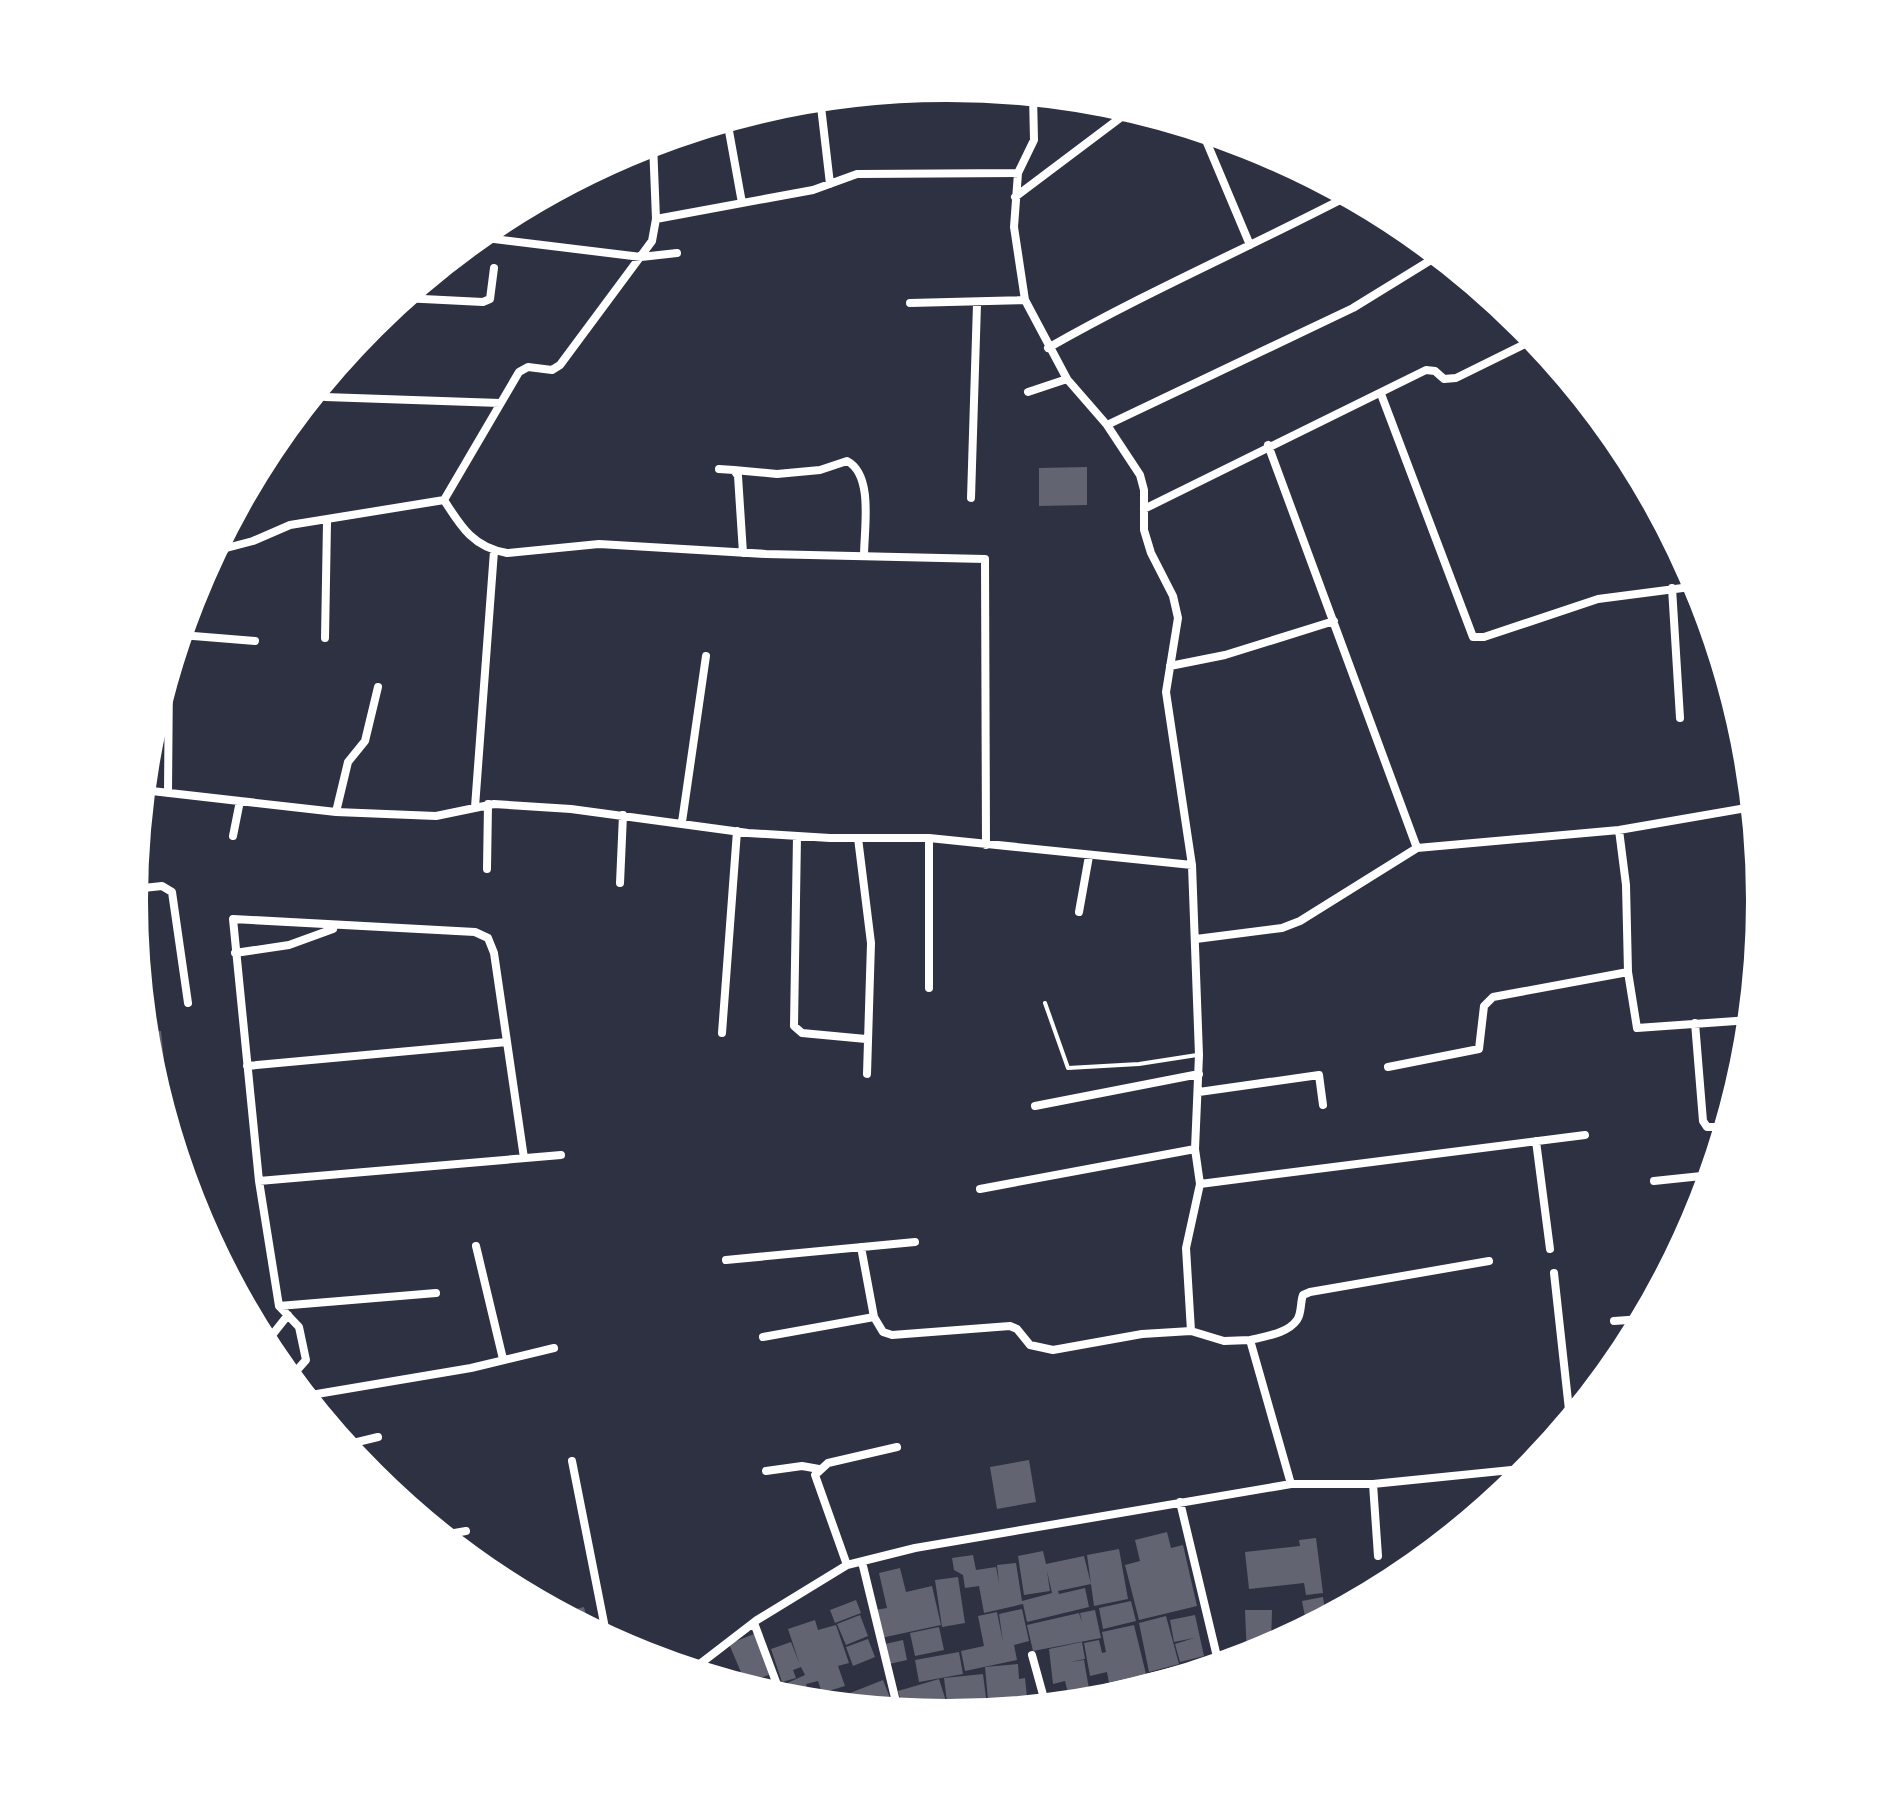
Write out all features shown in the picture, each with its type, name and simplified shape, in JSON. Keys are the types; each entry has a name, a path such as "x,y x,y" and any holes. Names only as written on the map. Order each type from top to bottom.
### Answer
{"street":[{"path":"1033,105 1034,140 1018,173 1015,197 1014,227 1025,300 1067,379 1107,425 1140,475 1144,530 1151,553 1165,574 1178,618 1166,692 1192,865 1196,939 1199,1092 1195,1149 1200,1184 1186,1248 1191,1331"},
{"path":"821,110 830,184"},
{"path":"1015,197 1119,119"},
{"path":"729,130 742,203"},
{"path":"1207,143 1250,245"},
{"path":"229,547 290,525 327,522 444,500 524,368 546,371 560,365 652,241 656,219 654,156"},
{"path":"656,219 830,184 857,174 1018,173"},
{"path":"1048,348 1138,297 1337,202"},
{"path":"498,238 641,257 677,253"},
{"path":"1107,425 1353,308 1429,261"},
{"path":"419,299 483,302 490,299 494,268"},
{"path":"910,303 977,304 1025,300"},
{"path":"971,498 977,304"},
{"path":"1144,509 1268,445 1426,370 1435,371 1444,379 1456,378 1523,345"},
{"path":"1028,392 1067,379"},
{"path":"1381,394 1469,632 1478,638 1598,599 1684,587"},
{"path":"325,397 500,403"},
{"path":"1268,445 1417,848"},
{"path":"719,469 777,474 820,470 847,461 855,465 863,483 864,556"},
{"path":"734,470 738,476 743,553"},
{"path":"444,500 466,534 494,551 599,544 743,553 985,559 986,845"},
{"path":"325,638 327,522"},
{"path":"475,807 494,551"},
{"path":"1672,588 1680,718"},
{"path":"1170,666 1225,655 1334,621"},
{"path":"192,636 255,641"},
{"path":"682,822 706,656"},
{"path":"336,812 348,762 365,741 378,687"},
{"path":"168,793 169,716"},
{"path":"154,791 336,812 436,816 488,804 623,815 737,831 797,836 929,838 1192,865"},
{"path":"233,836 240,801"},
{"path":"487,869 488,804"},
{"path":"1196,939 1282,928 1300,921 1417,848 1619,830 1742,809"},
{"path":"620,883 623,815"},
{"path":"1619,830 1626,885 1628,972 1637,1028 1738,1021"},
{"path":"722,1033 737,831"},
{"path":"797,836 794,1026 802,1033 866,1039"},
{"path":"858,838 871,943 867,1074"},
{"path":"929,838 929,988"},
{"path":"1079,912 1089,856"},
{"path":"146,888 169,887 175,901 188,1003"},
{"path":"298,1369 306,1360 299,1327 279,1306 259,1181 233,919 484,935 494,953 524,1158"},
{"path":"235,953 289,945 337,927"},
{"path":"1388,1067 1479,1049 1484,1006 1493,997 1628,972"},
{"path":"1695,1023 1703,1121 1707,1127 1714,1127"},
{"path":"247,1066 507,1042"},
{"path":"1035,1106 1199,1074"},
{"path":"1199,1092 1319,1075 1323,1105"},
{"path":"1200,1184 1585,1135"},
{"path":"1536,1141 1550,1249"},
{"path":"980,1189 1195,1149"},
{"path":"259,1181 561,1155"},
{"path":"1654,1181 1698,1176"},
{"path":"726,1260 915,1242"},
{"path":"476,1246 503,1359"},
{"path":"861,1247 874,1317 883,1332 892,1335 1010,1326 1040,1350 1142,1334 1191,1331 1224,1341 1250,1340 1284,1331 1298,1319 1303,1295 1310,1292 1489,1261"},
{"path":"1554,1273 1568,1404"},
{"path":"279,1306 436,1293"},
{"path":"274,1333 288,1315"},
{"path":"763,1337 874,1317"},
{"path":"1614,1321 1628,1320"},
{"path":"1250,1340 1291,1484"},
{"path":"317,1394 554,1348"},
{"path":"358,1442 378,1437"},
{"path":"847,1565 815,1479 819,1469 828,1463 897,1447"},
{"path":"572,1461 604,1623"},
{"path":"766,1471 802,1466 819,1469"},
{"path":"702,1663 754,1623 847,1565 915,1548 1291,1484 1373,1484 1510,1470"},
{"path":"1373,1484 1378,1556"},
{"path":"1180,1502 1217,1654"},
{"path":"456,1533 466,1531"},
{"path":"862,1562 895,1699"},
{"path":"754,1623 776,1683"},
{"path":"1032,1655 1046,1694"}],"lane":[{"path":"1045,1003 1068,1068 1139,1064 1199,1055"}],"building":[{"path":"1087,467 1087,505 1039,506 1039,468"},
{"path":"158,1031 161,1031 165,1070 162,1057"},
{"path":"1029,1460 1036,1502 997,1509 990,1467"},
{"path":"1167,1532 1171,1548 1183,1545 1197,1606 1139,1620 1125,1565 1140,1561 1135,1540"},
{"path":"1316,1538 1323,1593 1306,1595 1304,1583 1249,1589 1245,1552 1300,1546 1299,1540"},
{"path":"1119,1549 1128,1599 1094,1606 1087,1555"},
{"path":"1043,1551 1046,1564 1084,1556 1091,1584 1058,1591 1059,1594 1085,1588 1089,1607 1027,1622 1023,1604 984,1613 979,1586 965,1588 963,1575 954,1570 952,1558 973,1555 976,1570 996,1567 999,1583 997,1565 1016,1563 1022,1601 1052,1593 1047,1571 1050,1591 1024,1595 1018,1556"},
{"path":"900,1568 906,1592 932,1586 941,1625 881,1638 875,1610 887,1608 879,1573"},
{"path":"958,1577 965,1623 942,1627 935,1580"},
{"path":"1323,1597 1324,1606 1305,1616 1302,1601"},
{"path":"856,1600 861,1613 835,1623 830,1610"},
{"path":"1131,1601 1136,1621 1103,1629 1099,1608"},
{"path":"1022,1609 1029,1641 1014,1645 1017,1660 965,1671 961,1651 984,1646 978,1616 997,1612 1003,1642 999,1614"},
{"path":"1095,1610 1101,1638 1033,1651 1027,1625 1079,1613 1082,1622 1080,1613"},
{"path":"1245,1610 1272,1610 1271,1632 1246,1643"},
{"path":"860,1615 868,1636 846,1645 837,1624"},
{"path":"1195,1615 1204,1656 1180,1662 1175,1644 1194,1638 1174,1642 1170,1620"},
{"path":"1166,1616 1179,1664 1149,1672 1139,1623"},
{"path":"815,1620 818,1630 836,1625 849,1663 838,1666 845,1686 827,1692 821,1691 818,1681 806,1684 808,1689 785,1685 805,1675 801,1667 793,1670 796,1678 782,1682 771,1649 791,1642 800,1665 788,1629"},
{"path":"1134,1625 1146,1674 1109,1683 1107,1672 1090,1676 1084,1643 1099,1640 1102,1653 1106,1652 1102,1632"},
{"path":"939,1627 944,1650 915,1656 910,1633"},
{"path":"754,1634 771,1674 760,1679 742,1674 729,1644"},
{"path":"868,1639 875,1657 853,1666 846,1647"},
{"path":"903,1640 907,1660 889,1664 885,1644"},
{"path":"1082,1642 1085,1659 1070,1662 1084,1660 1089,1688 1068,1691 1065,1681 1053,1684 1049,1649"},
{"path":"959,1652 963,1674 919,1682 915,1660"},
{"path":"1018,1664 1019,1679 1025,1678 1027,1696 988,1699 985,1667"},
{"path":"983,1674 986,1698 947,1701 944,1678"},
{"path":"939,1679 946,1701 900,1699 898,1691"},
{"path":"883,1680 890,1699 847,1694"}]}
